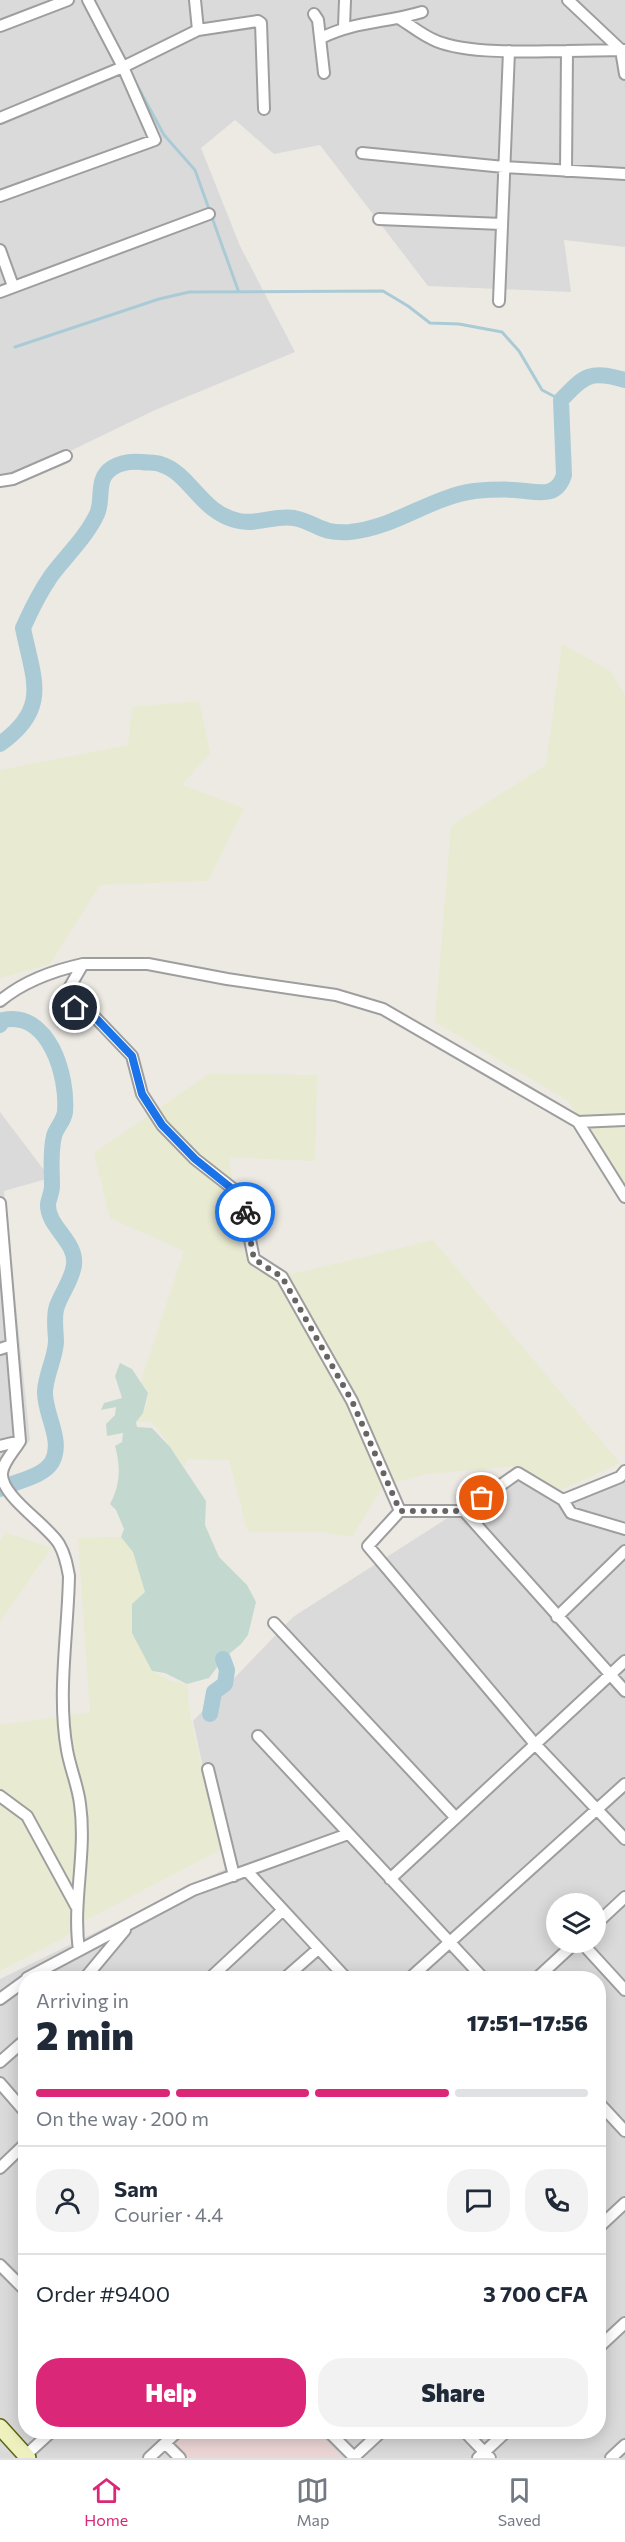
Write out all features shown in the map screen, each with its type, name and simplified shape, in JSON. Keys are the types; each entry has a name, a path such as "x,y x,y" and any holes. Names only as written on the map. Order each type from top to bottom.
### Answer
{"street":[{"path":"0,26 68,0"},
{"path":"0,196 155,140 123,67 88,0"},
{"path":"195,0 198,30"},
{"path":"344,27 345,0"},
{"path":"568,0 623,50 625,74"},
{"path":"321,38 344,27 422,12"},
{"path":"314,14 318,20 324,74"},
{"path":"400,18 432,39 450,45 509,51 623,50"},
{"path":"0,118 123,67 198,30 261,23 264,109"},
{"path":"499,301 509,51"},
{"path":"566,171 567,51"},
{"path":"362,153 504,167 625,174"},
{"path":"0,292 209,214"},
{"path":"379,219 502,224"},
{"path":"0,249 13,286"},
{"path":"0,481 13,479 66,456"},
{"path":"83,964 60,1004 90,1012 132,1056 142,1094 162,1125 195,1159 241,1196 254,1259 282,1277 352,1401 400,1511"},
{"path":"0,1001 16,988 54,971 83,964 148,964 227,980 336,996 382,1009 578,1122 625,1197"},
{"path":"578,1122 625,1120"},
{"path":"0,1203 20,1441 2,1470 2,1477 7,1490 59,1543 66,1558 68,1598 64,1706 66,1750 80,1804 80,1889 76,1906 79,1950"},
{"path":"0,1348 12,1345"},
{"path":"0,1446 20,1441"},
{"path":"563,1500 620,1477 625,1471"},
{"path":"625,1529 572,1513 563,1500 518,1473 464,1511 400,1511 368,1546 535,1744 625,1839"},
{"path":"464,1511 625,1691"},
{"path":"557,1617 625,1551"},
{"path":"273,1623 456,1818"},
{"path":"390,1879 625,1661"},
{"path":"258,1736 476,1971"},
{"path":"208,1769 234,1876"},
{"path":"418,1971 625,1784"},
{"path":"0,1796 27,1816 76,1906"},
{"path":"43,1971 79,1950 126,1928 192,1890 348,1834"},
{"path":"247,1871 339,1971"},
{"path":"606,1915 625,1897"},
{"path":"218,1971 283,1910"},
{"path":"91,1971 126,1928"},
{"path":"293,1971 318,1949"},
{"path":"545,1971 564,1953"},
{"path":"591,1953 625,1990"},
{"path":"0,1999 18,1987"},
{"path":"0,2062 18,2046"},
{"path":"0,2083 18,2104"},
{"path":"606,2111 625,2131"},
{"path":"0,2168 18,2151"},
{"path":"606,2221 625,2203"},
{"path":"0,2265 18,2283"},
{"path":"606,2341 625,2323"},
{"path":"0,2427 27,2457 44,2439"},
{"path":"149,2458 169,2439"},
{"path":"336,2439 353,2457 373,2439"},
{"path":"471,2439 484,2456 500,2439"},
{"path":"165,2443 180,2458"},
{"path":"613,2457 625,2445"}],"shaded area":[{"path":"0,0 625,0 625,247 564,240 571,292 428,286 320,145 274,154 235,120 201,148 240,246 295,352 155,410 0,485"},
{"path":"0,1112 50,1178 4,1191 30,1440 0,1475"},
{"path":"510,1478 567,1501 625,1483 625,2458 0,2458 0,1979 225,1869 193,1721 293,1617"},
{"path":"179,2439 324,2439 342,2458 188,2458 174,2444"}],"green space":[{"path":"562,644 610,671 625,695 625,1185 568,1101 435,1022 451,826 546,765"},
{"path":"199,701 210,753 182,785 244,808 208,881 100,885 50,964 0,978 0,770 128,745 132,707"},
{"path":"209,1074 317,1075 315,1161 229,1157 241,1250 293,1274 433,1240 620,1463 561,1490 515,1466 427,1474 384,1485 352,1537 324,1532 248,1532 229,1460 188,1459 184,1467 158,1429 150,1422 136,1422 147,1404 148,1393 141,1381 184,1251 110,1218 94,1153"},
{"path":"120,1363 132,1369 148,1393 143,1413 136,1422 137,1427 152,1428 170,1447 206,1501 205,1525 219,1557 247,1585 256,1602 248,1635 241,1644 223,1659 209,1678 187,1684 165,1673 152,1671 132,1633 132,1604 145,1592 133,1552 121,1537 124,1529 116,1510 110,1504 116,1490 118,1476 115,1446 122,1442 123,1433 107,1436 106,1424 115,1415 116,1407 101,1410 104,1403 122,1398 115,1376"},
{"path":"5,1532 51,1548 0,1622 0,1541"},
{"path":"121,1537 133,1552 145,1592 152,1671 171,1681 187,1684 189,1709 220,1850 86,1920 63,1938 0,1971 0,1725 90,1712 78,1538"}],"waterway":[{"path":"132,76 164,135 195,170 238,290"},
{"path":"15,347 159,299 189,292 383,291 430,323 459,324 502,332 519,351 542,390 561,400"},
{"path":"0,744 27,718 32,705 34,678 23,628 47,582 93,522 99,508 103,478 115,466 127,462 158,463 180,476 215,510 239,521 253,522 287,517 302,520 325,530 350,532 382,525 458,494 500,490 551,491 556,488 564,475 561,400 576,385 589,377 604,375 625,380"},
{"path":"0,1025 3,1020 19,1020 33,1025 44,1035 59,1064 63,1081 65,1112 53,1142 52,1188 48,1204 52,1220 67,1241 74,1256 71,1276 56,1310 56,1342 45,1391 47,1409 55,1436 55,1454 52,1462 42,1472 0,1489"},
{"path":"210,1714 214,1692 225,1684 227,1670 223,1659"}],"way so far":[{"path":"245,1212 254,1259 282,1277 352,1401 400,1511 464,1511 482,1498"}],"route":[{"path":"75,1008 90,1012 132,1056 142,1094 162,1125 195,1159 241,1196 245,1212"}]}
